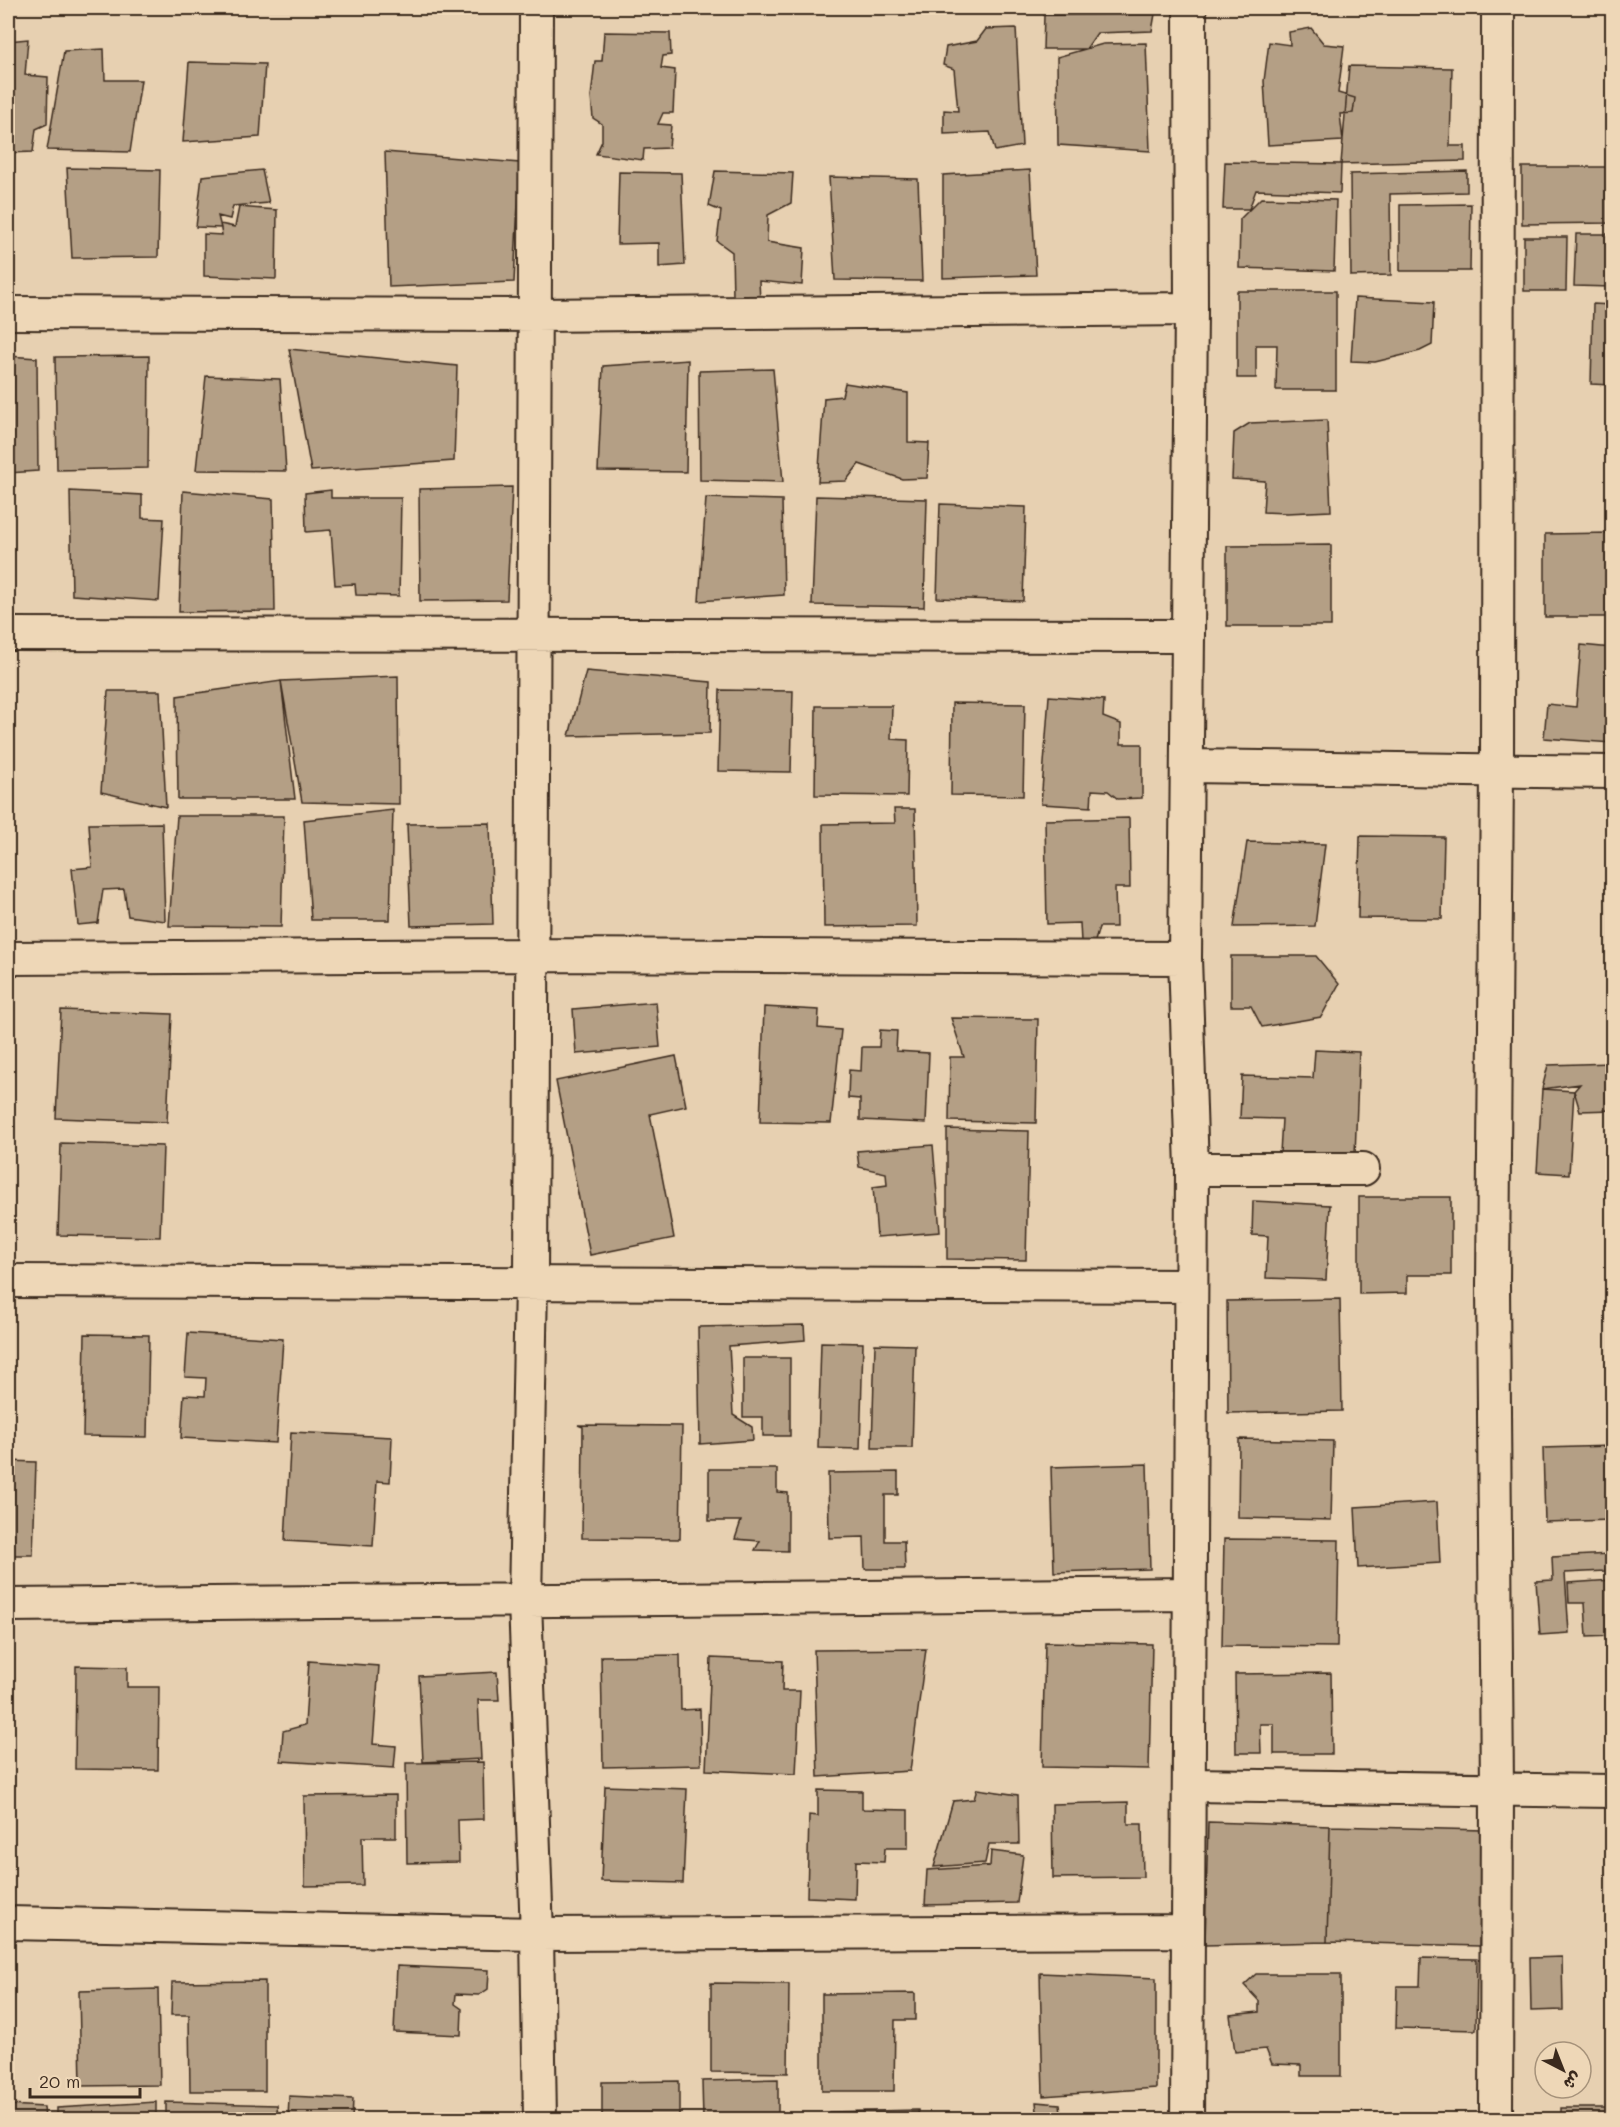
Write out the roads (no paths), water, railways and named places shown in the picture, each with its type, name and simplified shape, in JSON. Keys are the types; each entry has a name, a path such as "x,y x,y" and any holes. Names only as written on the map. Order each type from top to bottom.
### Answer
{"street":[{"path":"536,8 531,1283 525,1601 537,1934 540,2120"},
{"path":"1187,2120 1192,1169 1185,958 1191,309 1190,8"},
{"path":"1496,2120 1497,1789 1493,1285 1497,770 1498,8"},
{"path":"8,313 535,315 1191,309"},
{"path":"8,634 1188,636"},
{"path":"1187,766 1612,772"},
{"path":"8,958 533,955 1185,958"},
{"path":"1192,1169 1364,1169"},
{"path":"8,1281 1191,1286"},
{"path":"8,1605 1188,1594"},
{"path":"1190,1785 1612,1791"},
{"path":"8,1923 537,1934 1188,1931"}]}
